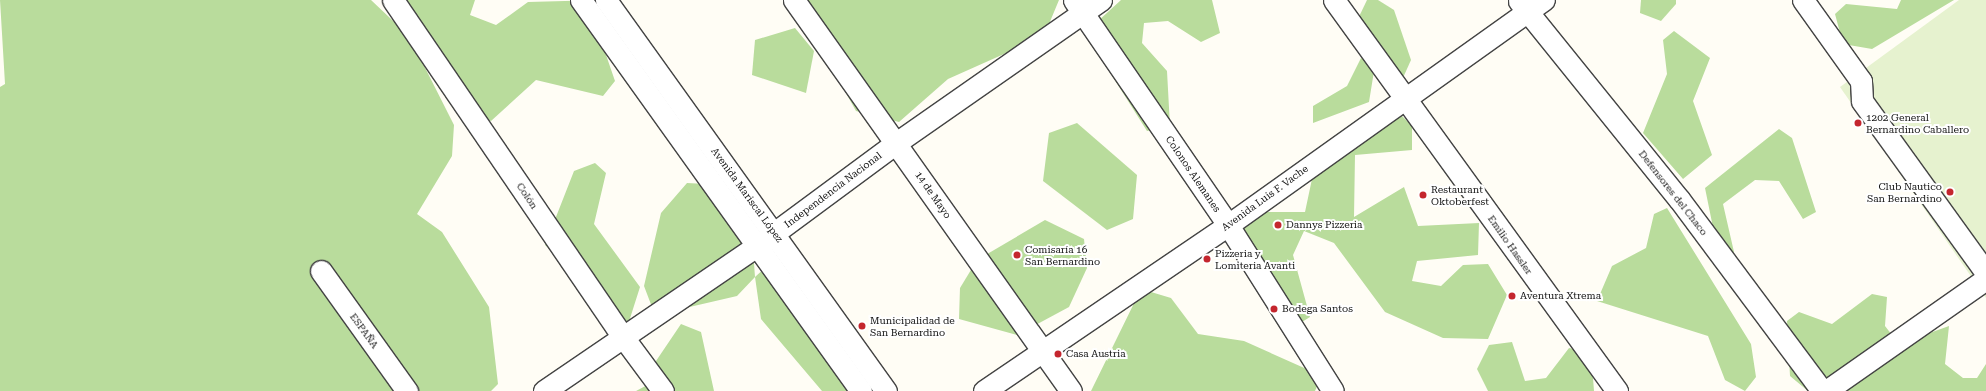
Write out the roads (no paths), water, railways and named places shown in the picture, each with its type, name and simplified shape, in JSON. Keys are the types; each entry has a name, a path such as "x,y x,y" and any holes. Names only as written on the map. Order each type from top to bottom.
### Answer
{"street":[{"name":"Colón","path":"392,0 623,337 663,391"},
{"name":"Avenida Mariscal López","path":"581,0 886,391"},
{"name":"Avenida Mariscal López","path":"606,0 766,239 861,391"},
{"name":"14 de Mayo","path":"794,0 896,143 1040,350 1071,391"},
{"name":"Independencia Nacional","path":"544,391 766,239 1079,6 1101,0"},
{"name":"Emilio Hassler","path":"1334,0 1548,298 1617,391"},
{"name":"Avenida Luis F. Vache","path":"984,391 1040,350 1228,225 1405,97 1523,6 1544,0"},
{"path":"1803,0 1861,81 1862,101 1986,274"},
{"name":"Colonos Alemanes","path":"1079,6 1228,225 1333,391"},
{"name":"Defensores del Chaco","path":"1523,6 1679,199 1822,391"},
{"name":"ESPAÑA","path":"321,271 407,391"},
{"path":"1826,391 1986,279"}],"place":[{"name":"1202 General Bernardino Caballero","path":"1858,123"},
{"name":"Club Nautico San Bernardino","path":"1950,192"},
{"name":"Restaurant Oktoberfest","path":"1423,195"},
{"name":"Dannys Pizzeria","path":"1278,225"},
{"name":"Comisaría 16 San Bernardino","path":"1017,255"},
{"name":"Pizzeria y Lomiteria Avanti","path":"1207,259"},
{"name":"Aventura Xtrema","path":"1512,296"},
{"name":"Bodega Santos","path":"1274,309"},
{"name":"Municipalidad de San Bernardino","path":"862,326"},
{"name":"Casa Austria","path":"1058,354"}]}
